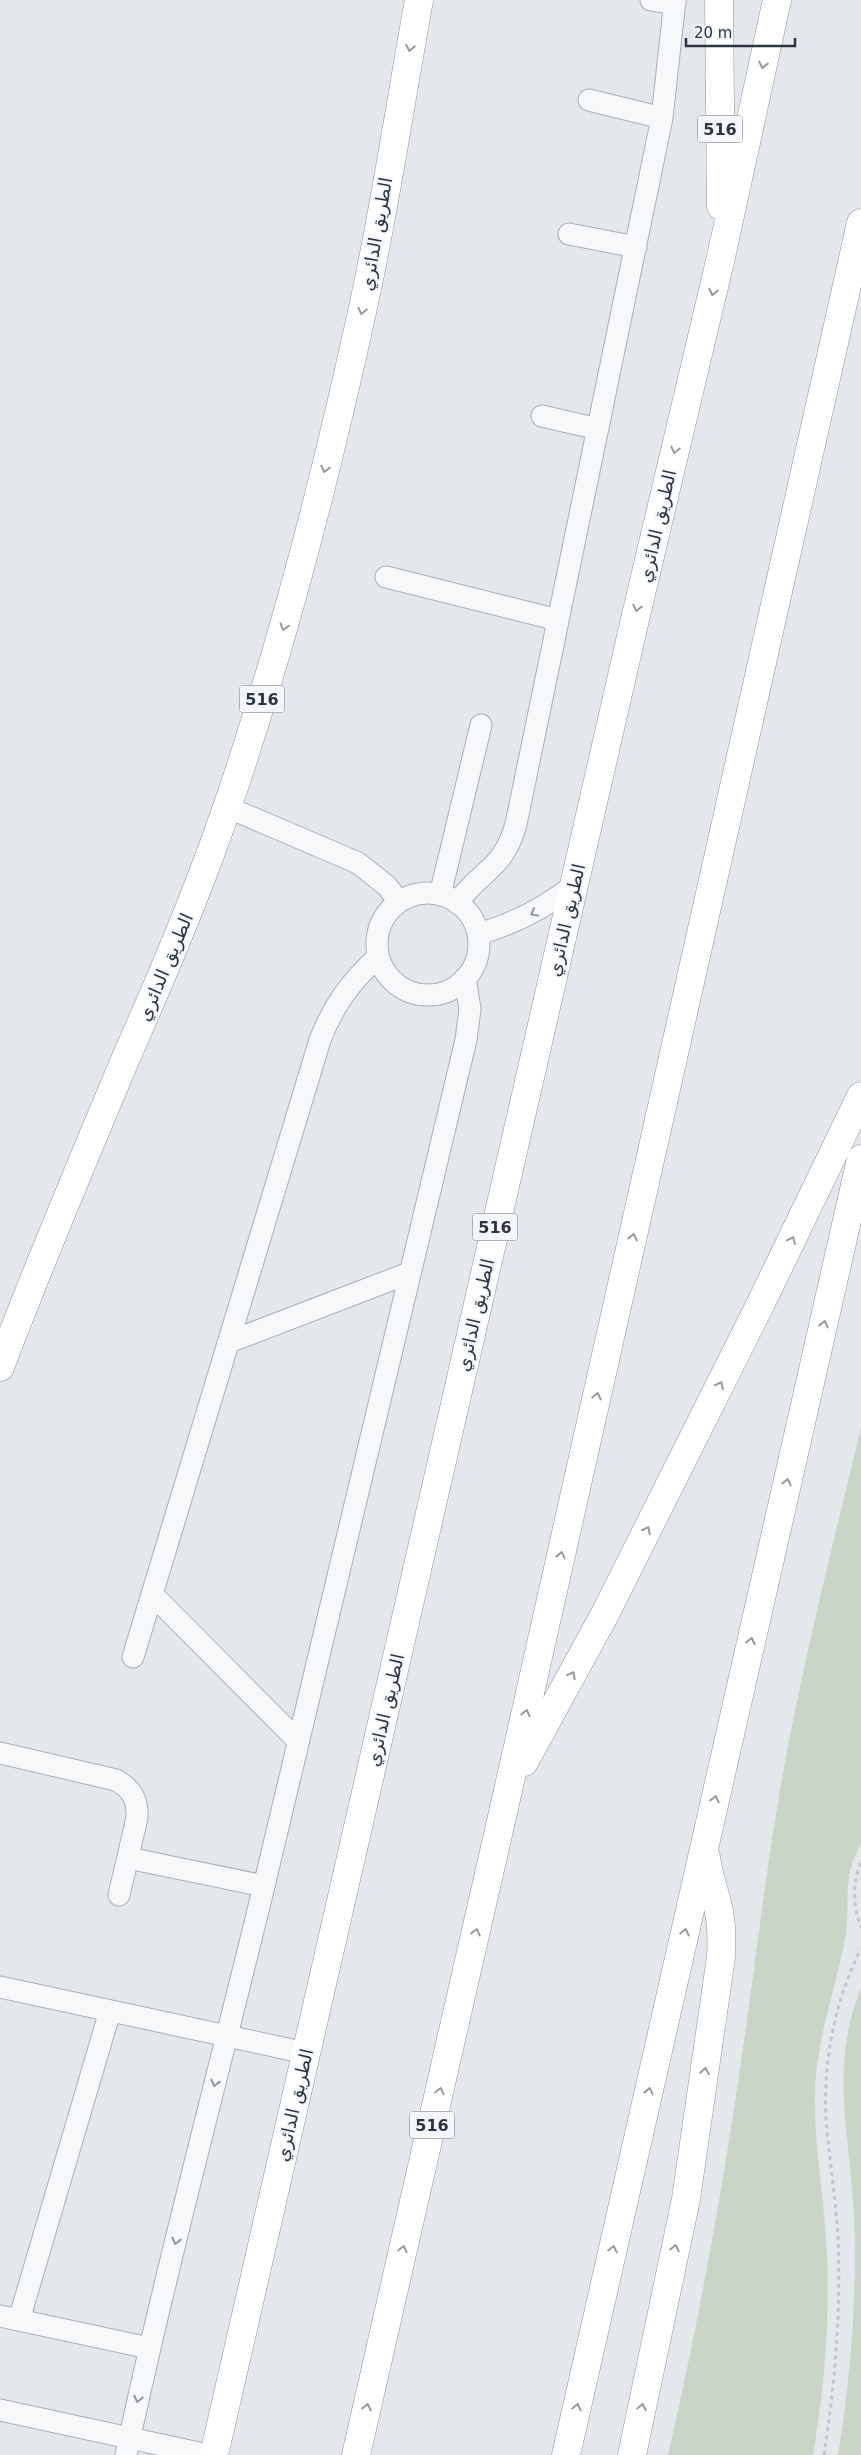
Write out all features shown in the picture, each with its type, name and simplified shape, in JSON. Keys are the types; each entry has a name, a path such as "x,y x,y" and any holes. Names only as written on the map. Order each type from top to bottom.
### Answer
{"highway":[{"name":"الطريق الدائري","path":"0,1367 56,1226 168,963 227,807 293,598 362,309 419,0"},
{"name":"516","path":"720,0 721,257"},
{"name":"الطريق الدائري","path":"214,2455 574,885 721,257 777,0"},
{"name":"516","path":"356,2455 507,1795 861,223"},
{"name":"516","path":"507,1795 605,1614 761,1304 861,1096"},
{"path":"566,2455 861,1159"},
{"path":"632,2455 686,2199 721,1957 722,1930 717,1902 708,1876 705,1847"}],"lane":[{"path":"449,899 468,889 500,860 512,837 662,118 675,2 651,0"},
{"path":"589,100 662,118"},
{"path":"569,234 636,247"},
{"path":"542,416 598,428"},
{"path":"386,577 558,620"},
{"path":"449,899 481,725"},
{"path":"227,807 358,863 388,886 399,902"},
{"path":"478,934 499,929 532,914 574,885"},
{"path":"426,893 449,899 470,917 478,934 478,950 474,966 465,978 453,988 439,994 423,994 408,991 390,977 378,957 376,941 380,926 387,913 399,902 412,896 426,893"},
{"path":"133,1657 328,1021 349,986 378,957"},
{"path":"128,2446 149,2348 264,1886 466,1040 470,1009 465,978"},
{"path":"229,1342 409,1273"},
{"path":"152,1594 298,1741"},
{"path":"0,1753 116,1780 131,1791 138,1809 119,1894"},
{"path":"128,1858 264,1886"},
{"path":"0,1987 306,2053"},
{"path":"110,2011 10,2318 149,2348"},
{"path":"0,2412 128,2446 208,2455"}],"path":[{"path":"861,1863 854,1887 861,1927"},
{"path":"824,2455 835,2375 839,2285 835,2195 826,2119 826,2084 836,2016 846,1983 861,1949"}],"green space":[{"path":"861,1427 861,1844 851,1869 845,1939 822,2035 816,2074 815,2114 826,2236 828,2306 823,2381 813,2455 668,2455 699,2308 726,2161 787,1750 817,1611"},
{"path":"861,1988 861,2455 838,2455 850,2366 855,2276 854,2216 844,2101 844,2073 851,2017"}]}
